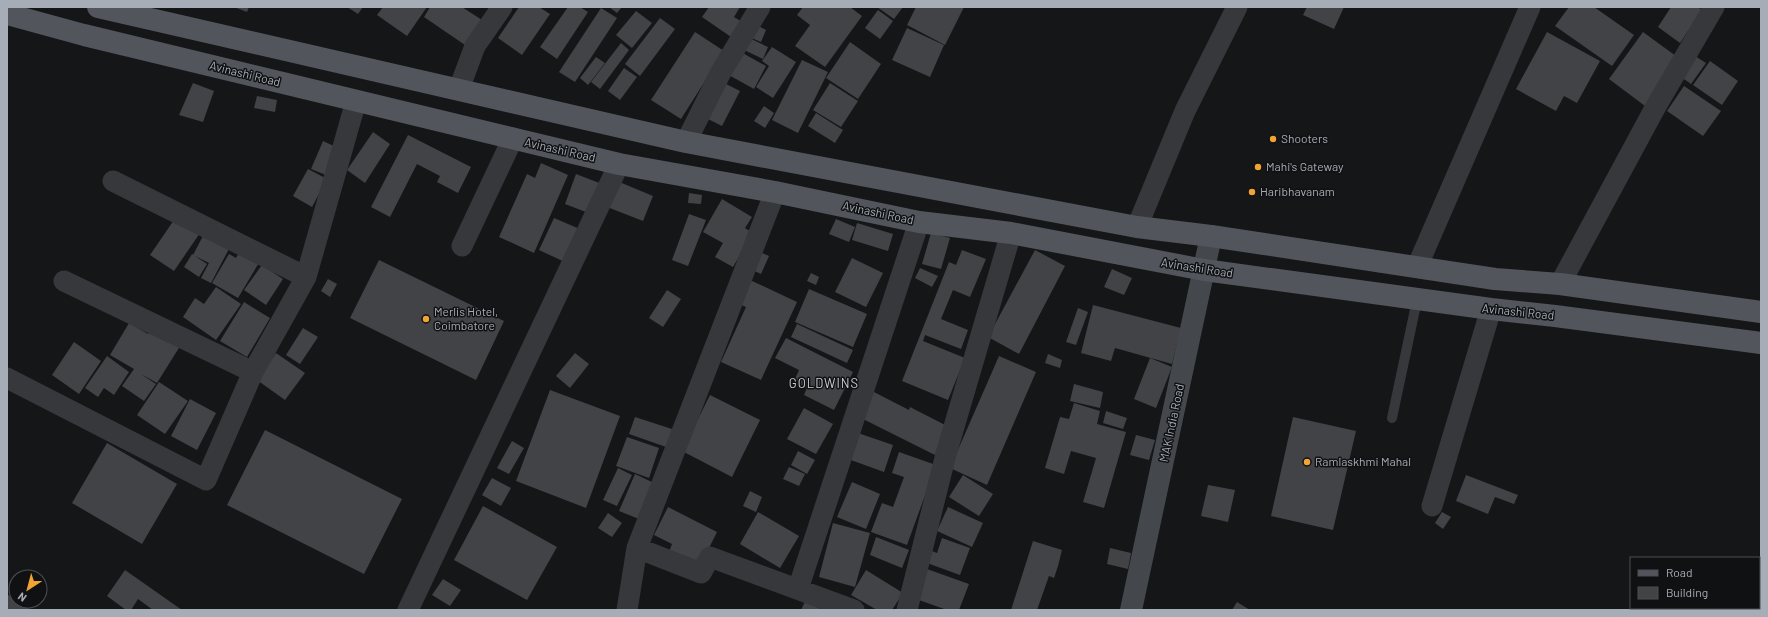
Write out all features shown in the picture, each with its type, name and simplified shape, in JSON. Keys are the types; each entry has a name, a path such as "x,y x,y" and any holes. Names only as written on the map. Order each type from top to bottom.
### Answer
{"main road":[{"path":"98,7 686,142 1136,227 1211,236 1495,280 1560,284 1761,312"},
{"name":"Avinashi Road","path":"7,14 84,35 619,164 775,192 919,222 1011,233 1204,270 1491,310 1555,316 1761,343"}],"street":[{"path":"459,89 475,46 502,7"},
{"path":"686,142 721,72 760,7"},
{"path":"1136,227 1185,111 1237,7"},
{"path":"1417,267 1530,7"},
{"path":"1560,284 1655,108 1714,7"},
{"path":"7,378 206,480 253,372 306,277 356,101"},
{"path":"462,246 513,138"},
{"path":"408,610 619,164"},
{"path":"113,181 306,277"},
{"path":"627,610 637,548 775,192"},
{"path":"798,589 919,222"},
{"path":"907,610 946,454 1011,233"},
{"name":"MAK India Road","path":"1131,610 1211,236"},
{"path":"64,281 253,372"},
{"path":"1432,506 1491,310"},
{"path":"637,548 701,573 710,557 854,610"}],"lane":[{"path":"1392,418 1417,300"}],"building":[{"path":"234,7 249,7 247,12"},
{"path":"347,7 363,7 358,14"},
{"path":"383,7 427,7 407,36 377,15"},
{"path":"430,7 462,7 482,20 465,45 424,17"},
{"path":"519,7 539,7 550,14 522,55 498,38"},
{"path":"568,7 580,7 588,12 557,59 540,47"},
{"path":"609,7 622,7 617,13"},
{"path":"709,7 740,7 734,17 744,23 734,39 702,17"},
{"path":"803,7 850,7 862,16 825,67 795,46 810,25 797,15"},
{"path":"877,7 903,7 894,19"},
{"path":"916,7 964,7 945,45 907,25"},
{"path":"1307,7 1344,7 1334,29 1303,15"},
{"path":"1569,7 1594,7 1634,35 1612,66 1555,26"},
{"path":"1671,7 1698,7 1702,10 1680,43 1658,27"},
{"path":"601,8 617,18 575,82 559,72"},
{"path":"878,10 893,21 880,39 865,28"},
{"path":"636,11 652,23 632,48 616,35"},
{"path":"660,18 675,29 640,76 625,64"},
{"path":"753,23 766,30 761,42 747,36"},
{"path":"907,28 944,45 930,77 892,60"},
{"path":"695,32 724,51 681,119 651,100"},
{"path":"1547,32 1600,61 1577,103 1564,96 1556,111 1516,89"},
{"path":"1643,32 1680,59 1645,106 1609,79"},
{"path":"747,37 768,47 763,59 742,49"},
{"path":"850,42 881,64 858,99 826,78"},
{"path":"621,43 629,50 600,89 591,82"},
{"path":"772,47 796,62 773,98 756,87 769,66 762,61"},
{"path":"739,51 766,66 754,89 727,74"},
{"path":"1695,56 1706,63 1691,84 1681,77"},
{"path":"596,57 605,63 588,85 580,78"},
{"path":"802,60 828,72 798,133 772,120"},
{"path":"1710,61 1738,81 1722,105 1693,85"},
{"path":"624,68 637,77 620,100 608,91"},
{"path":"193,83 214,91 203,122 179,115"},
{"path":"724,83 740,91 722,126 706,118"},
{"path":"830,83 858,101 841,127 813,110"},
{"path":"1684,86 1721,111 1703,136 1667,111"},
{"path":"257,96 277,100 275,112 254,108"},
{"path":"764,106 774,113 765,128 754,121"},
{"path":"816,113 843,130 835,143 808,126"},
{"path":"373,132 390,144 365,183 347,170"},
{"path":"408,135 471,167 458,193 437,182 440,176 417,164 390,217 371,207"},
{"path":"323,141 338,148 326,175 311,169"},
{"path":"541,163 568,175 534,253 499,237 527,174 535,178"},
{"path":"308,169 327,179 312,207 293,196"},
{"path":"576,174 602,184 591,214 565,204"},
{"path":"617,181 653,196 643,221 607,207"},
{"path":"689,193 702,195 701,204 688,203"},
{"path":"722,199 752,217 745,228 753,233 733,267 715,257 723,243 703,232"},
{"path":"689,214 706,220 688,266 672,260"},
{"path":"176,217 200,233 174,271 150,255"},
{"path":"554,218 582,230 567,263 539,250"},
{"path":"836,219 855,227 849,242 829,234"},
{"path":"857,223 893,234 888,251 852,240"},
{"path":"205,232 231,245 211,283 201,278 209,263 193,255"},
{"path":"931,233 950,238 941,269 922,264"},
{"path":"241,249 260,261 238,298 212,283 229,254 236,258"},
{"path":"962,250 986,259 970,297 953,290 941,319 968,330 961,349 925,335 923,341 965,358 948,400 902,381 949,262 956,265"},
{"path":"1035,250 1065,266 1019,354 988,337"},
{"path":"760,252 769,256 761,274 752,270"},
{"path":"192,254 207,264 199,277 184,267"},
{"path":"852,258 883,273 866,307 835,292"},
{"name":"Merlis Hotel, Coimbatore","path":"379,260 504,321 476,380 350,318"},
{"path":"262,265 283,279 266,305 244,290"},
{"path":"920,268 938,276 932,287 915,278"},
{"path":"1112,269 1132,278 1124,295 1104,287"},
{"path":"811,273 819,277 816,285 807,281"},
{"path":"328,279 337,284 330,297 321,291"},
{"path":"750,280 797,302 761,380 721,362 746,307 739,304"},
{"path":"216,287 241,304 216,340 183,317 195,298 204,304"},
{"path":"809,289 867,314 853,347 795,322"},
{"path":"667,290 681,299 663,327 649,318"},
{"path":"244,302 270,318 247,357 220,341"},
{"path":"1093,305 1181,328 1172,364 1115,348 1111,361 1081,353"},
{"path":"1078,308 1088,312 1076,345 1066,342"},
{"path":"129,323 148,334 153,326 182,343 157,383 141,374 156,384 144,401 122,386 134,369 110,355"},
{"path":"797,324 853,350 847,363 791,337"},
{"path":"303,328 318,337 300,364 286,355"},
{"path":"786,338 853,372 834,410 804,395 807,388 794,381 799,370 775,358"},
{"path":"74,342 101,361 79,394 52,375"},
{"path":"276,353 305,373 285,400 257,380"},
{"path":"575,353 589,364 570,388 556,376"},
{"path":"1048,354 1062,360 1060,368 1045,363"},
{"path":"107,356 129,372 114,395 104,388 98,397 85,388"},
{"path":"999,356 1036,372 987,485 950,468"},
{"path":"1150,358 1172,367 1156,408 1134,399"},
{"path":"159,382 188,401 165,434 137,415"},
{"path":"1074,384 1103,392 1100,408 1070,401"},
{"path":"550,390 620,416 586,508 516,481"},
{"path":"872,391 909,410 910,407 949,427 935,455 859,417"},
{"path":"710,395 760,420 732,477 682,451"},
{"path":"190,399 216,413 197,450 171,436"},
{"path":"1074,403 1100,411 1097,424 1126,432 1104,508 1083,502 1096,458 1071,451 1064,474 1045,468 1060,417 1069,419"},
{"path":"804,408 833,424 816,454 787,439"},
{"path":"1106,411 1127,418 1123,429 1103,423"},
{"path":"635,417 675,430 669,448 629,434"},
{"path":"1293,417 1356,431 1333,530 1271,516"},
{"path":"265,430 402,499 364,574 227,505"},
{"path":"858,433 893,445 884,472 848,459"},
{"path":"1136,435 1155,440 1149,460 1130,455"},
{"path":"627,437 659,448 649,478 616,466"},
{"path":"512,441 524,448 509,474 497,468"},
{"path":"107,443 177,484 142,544 72,503"},
{"path":"798,451 815,460 807,474 791,465"},
{"path":"899,452 936,465 907,545 871,532 882,503 893,507 904,477 892,473"},
{"path":"789,467 805,474 799,486 783,479"},
{"path":"618,468 632,475 617,506 603,500"},
{"path":"635,474 654,483 639,519 619,511"},
{"path":"963,475 993,494 979,516 949,497"},
{"path":"1466,475 1518,495 1514,504 1495,497 1488,514 1456,501"},
{"path":"492,478 511,488 501,506 482,495"},
{"path":"852,482 880,494 866,529 837,517"},
{"path":"1208,485 1235,490 1228,522 1201,516"},
{"path":"750,491 762,497 756,512 743,506"},
{"path":"483,506 557,547 527,600 454,560"},
{"path":"668,507 717,532 699,568 669,552 672,544 654,535"},
{"path":"948,507 983,523 972,547 937,531"},
{"path":"758,512 799,536 780,568 740,544"},
{"path":"1442,512 1451,517 1443,529 1435,523"},
{"path":"608,513 622,523 612,537 598,528"},
{"path":"833,523 870,533 855,587 819,577"},
{"path":"876,537 909,550 902,568 870,555"},
{"path":"942,538 970,548 960,575 927,563 932,551 937,553"},
{"path":"1033,541 1062,550 1058,566 1054,578 1049,576 1037,610 1011,610"},
{"path":"1110,548 1131,553 1128,569 1107,564"},
{"path":"927,569 969,584 959,610 947,610 916,599"},
{"path":"125,570 182,610 153,610 138,599 131,610 126,610 107,596"},
{"path":"866,570 903,593 892,610 877,610 851,595"},
{"path":"443,579 461,590 450,606 432,595"},
{"path":"7,594 8,609 31,610 7,610"},
{"path":"808,595 822,602 819,610 801,610"},
{"path":"1237,602 1250,610 1232,610"}],"place":[{"name":"Shooters","path":"1273,139"},
{"name":"Mahi's Gateway","path":"1258,167"},
{"name":"Haribhavanam","path":"1252,192"},
{"name":"Merlis Hotel, Coimbatore","path":"426,319"},
{"name":"Ramlaskhmi Mahal","path":"1307,462"}],"district":[{"name":"GOLDWINS","path":"824,383"}]}
